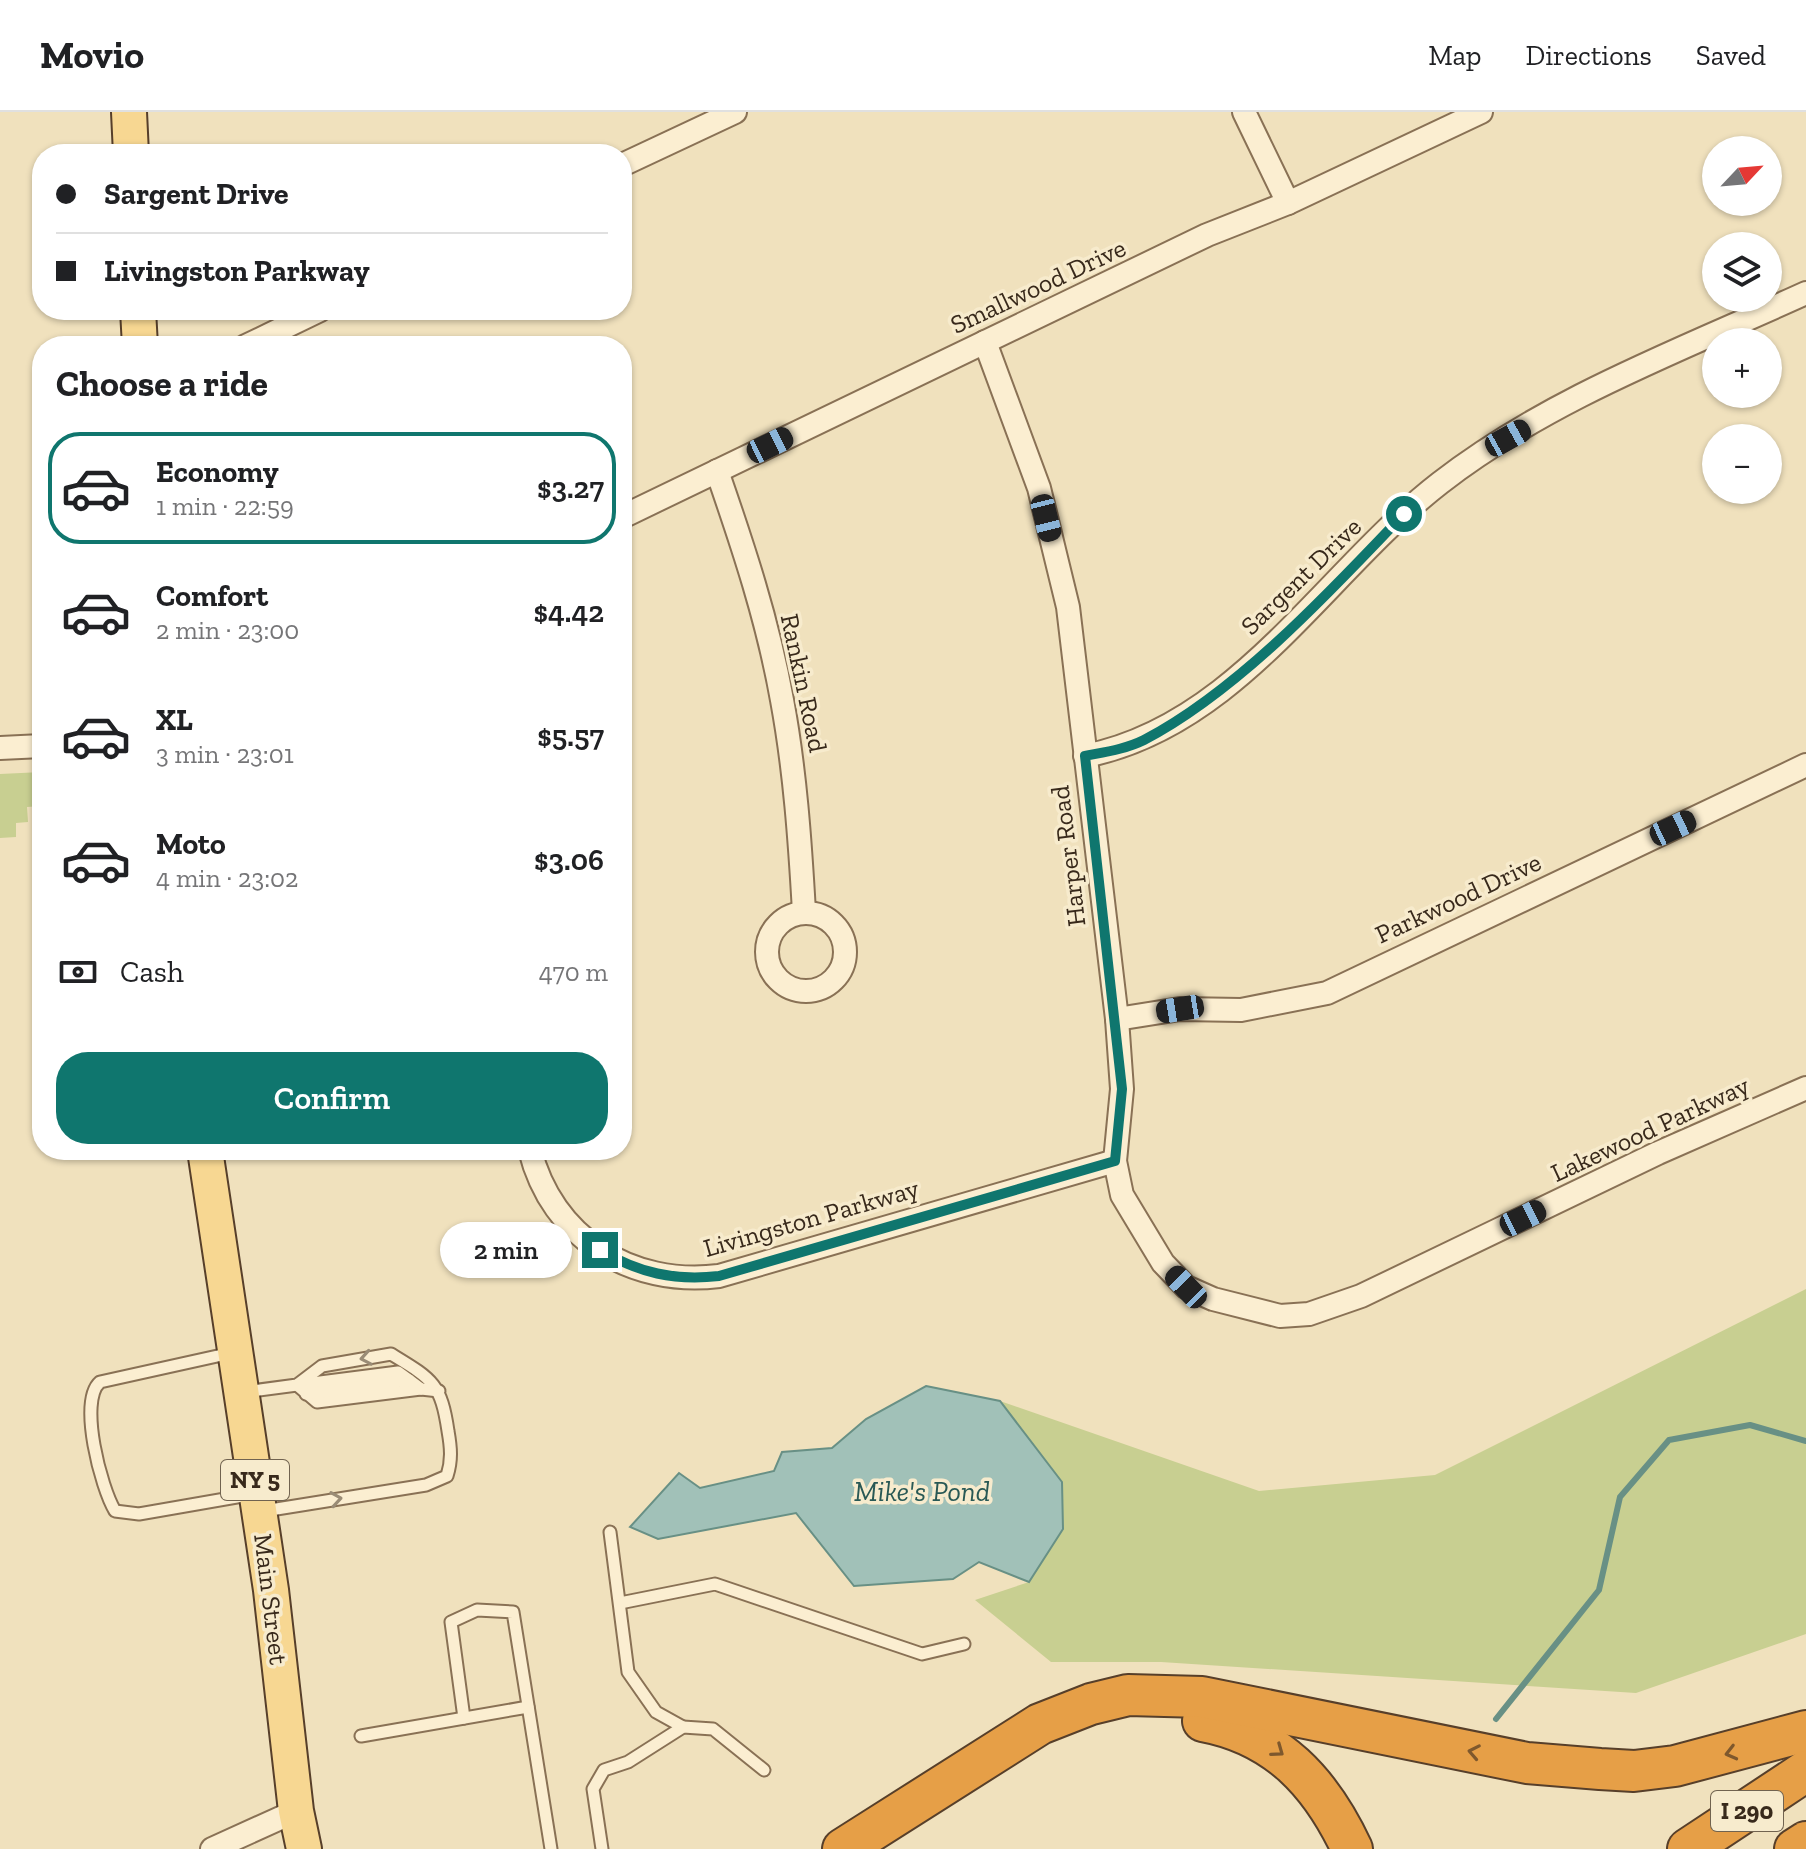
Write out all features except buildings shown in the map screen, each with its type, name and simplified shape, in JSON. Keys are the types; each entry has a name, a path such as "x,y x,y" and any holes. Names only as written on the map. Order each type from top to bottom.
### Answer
{"highway":[{"path":"856,1847 1040,1724 1091,1704 1128,1695 1202,1697 1527,1763 1634,1771 1675,1766 1806,1731"},
{"path":"856,1847 1047,1741 1088,1726 1135,1717 1206,1721 1247,1732 1276,1748 1322,1793 1352,1849"},
{"name":"I 290","path":"1688,1849 1806,1771"},
{"name":"I 290","path":"1795,1849 1805,1846"}],"main road":[{"path":"129,112 131,144"},
{"name":"Main Street","path":"206,1160 258,1503 296,1811 304,1849"},
{"name":"Main Street","path":"296,1811 296,1849"}],"street":[{"path":"632,160 735,112"},
{"path":"1244,112 1288,203"},
{"name":"Smallwood Drive","path":"632,512 1207,235 1288,203 1481,112"},
{"name":"Sargent Drive","path":"1085,756 1143,740 1221,689 1276,641 1404,514 1478,456 1604,386 1806,293"},
{"path":"267,336 299,320"},
{"name":"Harper Road","path":"985,342 1039,488 1068,607 1117,1019 1122,1089 1115,1161 1122,1195 1163,1263 1186,1287 1250,1310"},
{"name":"Rankin Road","path":"717,471 746,555 782,697 799,829 804,912"},
{"path":"0,748 32,746"},
{"name":"Parkwood Drive","path":"1117,1019 1180,1009 1241,1010 1327,993 1806,765"},
{"name":"Lakewood Parkway","path":"1250,1310 1280,1316 1309,1314 1361,1296 1658,1153 1806,1088"},
{"name":"Livingston Parkway","path":"532,1160 537,1179 552,1202 579,1233 600,1250 644,1272 694,1279 719,1276 1115,1161"},
{"path":"212,1849 296,1811"}],"lane":[{"path":"235,1352 100,1382 90,1401 90,1420 115,1511 139,1514 258,1503 426,1485 447,1476 452,1459 443,1397 419,1371 391,1354 322,1366 297,1385"},
{"path":"241,1392 398,1372 421,1389"},
{"path":"306,1394 409,1380"},
{"path":"297,1385 317,1402 421,1389 439,1391"},
{"path":"610,1532 628,1672 656,1712 683,1727 713,1729 764,1770"},
{"path":"620,1603 715,1584 922,1654 964,1644"},
{"path":"464,1718 451,1622 477,1610 513,1612 551,1849"},
{"path":"361,1736 528,1707"},
{"path":"602,1849 593,1789 604,1770 628,1762 683,1727"}],"green space":[{"path":"32,772 32,807 27,807 28,822 16,823 16,837 0,838 0,774"},
{"path":"1806,1289 1806,1634 1636,1693 1161,1662 1051,1662 975,1600 1029,1582 1062,1482 1000,1401 1259,1491 1435,1475"}],"water":[{"name":"Mike's Pond","path":"926,1386 1000,1401 1062,1482 1063,1529 1029,1582 979,1562 953,1579 854,1586 796,1513 658,1539 630,1527 679,1473 700,1488 774,1471 782,1452 832,1448 866,1419"}],"waterway":[{"path":"1496,1719 1599,1590 1620,1497 1669,1440 1750,1425 1806,1441"}],"route":[{"path":"600,1250 624,1264 669,1278 719,1276 1115,1161 1115,1132 1122,1089 1117,1019 1085,756 1143,740 1221,689 1276,641 1404,514"}]}
